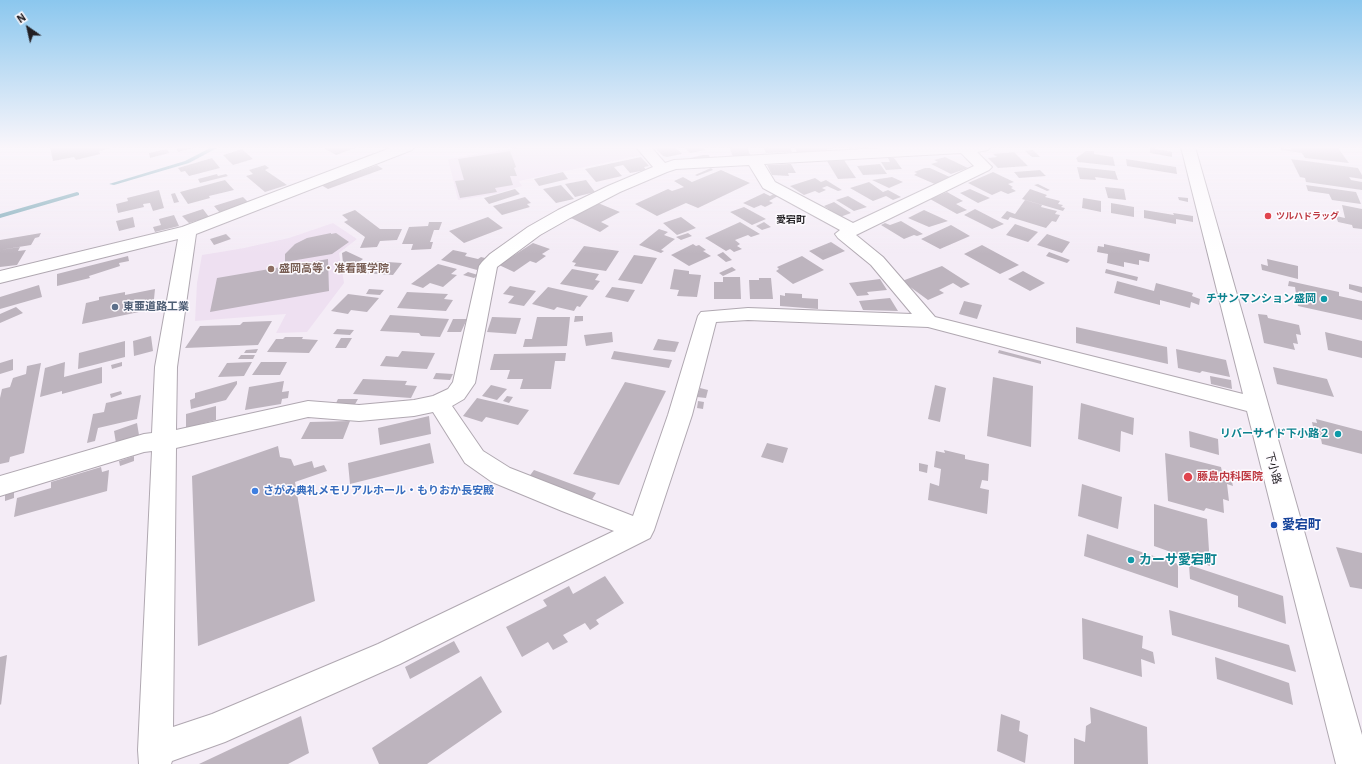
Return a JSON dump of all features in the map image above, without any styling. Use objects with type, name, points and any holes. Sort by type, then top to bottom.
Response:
[{"type":"street","points":[[0,277],[188,231],[316,183]]},
{"type":"street","points":[[0,486],[144,443],[185,438],[308,409],[359,413],[414,408],[439,403],[456,394],[464,383],[488,266],[496,258],[534,231],[564,214],[629,183]]},
{"type":"street","points":[[768,183],[769,185],[853,230]]},
{"type":"street","points":[[928,321],[877,261],[844,234],[951,183]]},
{"type":"street","name":"下小路","points":[[1197,183],[1353,764]]},
{"type":"street","points":[[188,231],[166,367],[155,757],[213,730],[389,654],[642,530],[680,415],[708,316],[748,314],[928,321],[1256,405]]},
{"type":"street","points":[[439,403],[474,457],[501,475],[571,504],[642,530]]},
{"type":"shaded area","points":[[454,183],[520,183],[522,186],[495,194],[458,200]]},
{"type":"shaded area","name":"盛岡高等・准看護学院","points":[[333,223],[357,239],[339,253],[344,283],[307,332],[276,333],[286,314],[195,321],[197,283],[202,255],[289,238]]},
{"type":"building","points":[[215,183],[227,183],[234,190],[209,196],[210,198],[188,204],[180,192]]},
{"type":"building","points":[[254,183],[284,183],[287,185],[265,192]]},
{"type":"building","points":[[328,183],[345,183],[328,189],[321,185]]},
{"type":"building","points":[[455,183],[512,183],[513,185],[495,188],[497,192],[460,198]]},
{"type":"building","points":[[537,183],[553,183],[539,186]]},
{"type":"building","points":[[588,183],[595,192],[575,197],[565,184]]},
{"type":"building","points":[[677,183],[750,183],[698,208],[686,203],[657,216],[635,204],[668,189],[672,191],[684,187]]},
{"type":"building","points":[[800,183],[830,183],[842,190],[838,191],[827,186],[822,188],[826,190],[819,193],[815,191],[804,195],[790,186]]},
{"type":"building","points":[[870,183],[883,192],[888,190],[901,197],[893,200],[886,196],[873,201],[850,188]]},
{"type":"building","points":[[878,183],[901,183],[889,188]]},
{"type":"building","points":[[932,183],[942,183],[937,185]]},
{"type":"building","points":[[968,183],[1012,183],[1008,184],[1016,191],[1008,194],[1001,191],[992,195]]},
{"type":"building","points":[[1311,183],[1362,183],[1362,190]]},
{"type":"building","points":[[1038,184],[1050,190],[1047,191],[1034,185]]},
{"type":"building","points":[[561,185],[574,199],[556,203],[543,189]]},
{"type":"building","points":[[1306,185],[1356,192],[1361,204],[1332,200],[1329,194],[1308,191]]},
{"type":"building","points":[[1105,187],[1124,189],[1126,200],[1108,198]]},
{"type":"building","points":[[515,189],[520,194],[489,204],[484,198]]},
{"type":"building","points":[[970,189],[990,198],[978,203],[960,193]]},
{"type":"building","points":[[1030,189],[1047,195],[1045,197],[1060,201],[1058,204],[1063,205],[1061,207],[1065,208],[1063,211],[1022,199]]},
{"type":"building","points":[[159,190],[164,208],[153,211],[150,203],[143,204],[144,207],[118,213],[116,204],[128,201],[127,198]]},
{"type":"building","points":[[947,192],[963,201],[956,204],[967,210],[957,214],[930,199]]},
{"type":"building","points":[[175,193],[179,202],[174,203],[171,194]]},
{"type":"building","points":[[764,193],[770,196],[774,194],[778,196],[769,201],[773,203],[765,207],[761,205],[754,208],[743,203]]},
{"type":"building","points":[[848,196],[867,207],[854,211],[836,200]]},
{"type":"building","points":[[243,197],[250,204],[220,213],[214,206]]},
{"type":"building","points":[[525,197],[531,203],[527,204],[530,207],[502,215],[493,206]]},
{"type":"building","points":[[1178,197],[1188,198],[1188,202],[1179,200]]},
{"type":"building","points":[[1083,198],[1101,201],[1101,212],[1082,208]]},
{"type":"building","points":[[1025,200],[1042,205],[1041,207],[1057,211],[1055,214],[1060,215],[1056,222],[1052,221],[1046,228],[1010,217],[1008,220],[1001,218],[1007,211],[1015,214]]},
{"type":"building","points":[[834,202],[851,213],[840,217],[824,206]]},
{"type":"building","points":[[598,203],[620,212],[601,222],[609,226],[600,232],[571,218]]},
{"type":"building","points":[[1111,203],[1134,207],[1134,217],[1111,213]]},
{"type":"building","points":[[1342,205],[1362,209],[1362,229],[1353,228],[1352,225],[1338,222],[1336,216],[1345,218]]},
{"type":"building","points":[[744,207],[766,219],[752,225],[730,212]]},
{"type":"building","points":[[203,209],[209,217],[189,223],[182,216]]},
{"type":"building","points":[[975,209],[1004,224],[992,229],[964,215]]},
{"type":"building","points":[[355,210],[380,229],[402,229],[397,240],[380,241],[377,247],[360,248],[365,237],[344,222],[348,220],[342,215]]},
{"type":"building","points":[[924,210],[948,221],[929,227],[908,218]]},
{"type":"building","points":[[1144,210],[1174,215],[1173,213],[1193,216],[1193,222],[1176,219],[1176,224],[1144,218]]},
{"type":"building","points":[[174,215],[179,226],[155,232],[153,227],[161,225],[159,219]]},
{"type":"building","points":[[133,217],[135,227],[119,231],[116,221]]},
{"type":"building","points":[[488,217],[503,228],[464,243],[449,231]]},
{"type":"building","points":[[681,217],[696,228],[677,235],[663,223]]},
{"type":"building","points":[[901,221],[923,234],[917,236],[914,235],[904,239],[881,225],[885,223],[890,225]]},
{"type":"building","points":[[429,222],[442,222],[439,230],[434,230],[430,242],[433,242],[431,249],[411,250],[413,244],[402,244],[409,227],[428,226]]},
{"type":"building","points":[[740,222],[760,234],[751,237],[748,235],[735,240],[740,244],[737,246],[742,249],[734,252],[730,249],[726,251],[705,238]]},
{"type":"building","points":[[764,222],[771,227],[762,230],[756,226]]},
{"type":"building","points":[[1015,224],[1038,232],[1028,242],[1006,235]]},
{"type":"building","points":[[951,225],[970,236],[940,249],[921,239]]},
{"type":"building","points":[[659,229],[668,232],[664,235],[675,239],[661,250],[664,251],[661,253],[639,245]]},
{"type":"building","points":[[41,233],[39,237],[35,238],[31,245],[0,250],[0,240]]},
{"type":"building","points":[[336,233],[349,242],[332,254],[285,262],[285,254],[295,244],[307,238]]},
{"type":"building","points":[[688,233],[692,236],[681,240],[676,237]]},
{"type":"building","points":[[226,234],[231,239],[214,245],[210,239]]},
{"type":"building","points":[[1047,234],[1070,242],[1062,253],[1037,245]]},
{"type":"building","points":[[831,242],[845,251],[823,260],[809,251]]},
{"type":"building","points":[[533,243],[550,249],[542,254],[546,256],[536,263],[530,261],[514,272],[499,265]]},
{"type":"building","points":[[693,244],[696,246],[699,245],[706,250],[703,251],[711,256],[689,266],[671,255]]},
{"type":"building","points":[[1104,244],[1150,254],[1149,262],[1139,260],[1139,265],[1124,262],[1124,267],[1107,263],[1108,254],[1097,252],[1098,246],[1104,247]]},
{"type":"building","points":[[982,245],[1019,265],[1000,274],[964,254]]},
{"type":"building","points":[[584,246],[619,251],[606,271],[574,266],[576,263],[572,262]]},
{"type":"building","points":[[20,247],[18,251],[26,250],[17,265],[0,267],[0,250]]},
{"type":"building","points":[[453,250],[467,253],[465,256],[478,259],[481,257],[489,259],[477,270],[441,260]]},
{"type":"building","points":[[346,251],[363,259],[354,266],[343,263],[342,253]]},
{"type":"building","points":[[723,252],[732,260],[726,262],[717,255]]},
{"type":"building","points":[[1049,252],[1070,260],[1067,263],[1046,256]]},
{"type":"building","points":[[634,255],[657,258],[642,284],[618,280]]},
{"type":"building","points":[[128,256],[129,261],[119,263],[120,266],[89,276],[90,278],[57,286],[57,274]]},
{"type":"building","points":[[802,256],[824,270],[793,284],[776,271],[779,269],[777,267]]},
{"type":"building","points":[[328,259],[329,291],[210,312],[217,278]]},
{"type":"building","points":[[1267,259],[1298,266],[1298,279],[1262,270],[1261,264],[1268,266]]},
{"type":"building","points":[[373,261],[402,263],[393,275],[364,273]]},
{"type":"building","points":[[438,264],[457,269],[451,274],[457,275],[443,287],[430,283],[423,288],[411,284]]},
{"type":"building","points":[[942,266],[970,284],[961,288],[953,283],[939,290],[944,293],[928,300],[902,281]]},
{"type":"building","points":[[732,267],[736,270],[723,276],[719,273]]},
{"type":"building","points":[[572,269],[599,274],[595,280],[600,281],[593,290],[560,284]]},
{"type":"building","points":[[674,269],[689,271],[689,274],[701,275],[697,297],[677,296],[679,290],[670,289]]},
{"type":"building","points":[[1106,269],[1138,277],[1137,281],[1105,273]]},
{"type":"building","points":[[1023,271],[1045,283],[1030,291],[1008,279]]},
{"type":"building","points":[[468,272],[478,275],[474,278],[463,275]]},
{"type":"building","points":[[723,277],[740,277],[741,299],[714,299],[714,282],[723,282]]},
{"type":"building","points":[[759,278],[771,278],[773,299],[750,299],[749,280],[759,280]]},
{"type":"building","points":[[880,279],[887,290],[867,292],[869,295],[857,296],[849,283]]},
{"type":"building","points":[[1117,281],[1154,291],[1156,283],[1193,293],[1192,296],[1200,299],[1199,305],[1191,302],[1190,308],[1160,300],[1160,305],[1114,293]]},
{"type":"building","name":"チサンマンション盛岡","points":[[1289,281],[1339,292],[1339,296],[1362,301],[1362,320],[1298,306],[1295,287],[1288,286]]},
{"type":"building","points":[[1349,284],[1362,287],[1362,293],[1349,289]]},
{"type":"building","points":[[39,285],[42,297],[0,309],[0,297]]},
{"type":"building","points":[[510,286],[536,291],[524,306],[508,303],[514,296],[503,294]]},
{"type":"building","points":[[548,287],[588,296],[580,307],[577,306],[574,311],[557,307],[554,310],[532,304]]},
{"type":"building","points":[[612,287],[635,290],[628,302],[605,297]]},
{"type":"building","points":[[155,289],[153,309],[82,324],[86,303],[99,300],[99,297],[125,292],[125,295]]},
{"type":"building","points":[[369,289],[384,290],[380,295],[366,294]]},
{"type":"building","points":[[407,292],[448,294],[444,299],[453,300],[446,311],[397,308]]},
{"type":"building","points":[[785,293],[802,294],[802,298],[818,299],[818,309],[780,306],[780,295],[785,296]]},
{"type":"building","points":[[348,294],[379,298],[367,312],[351,310],[348,314],[331,311]]},
{"type":"building","points":[[890,298],[898,311],[863,310],[859,301]]},
{"type":"building","points":[[964,301],[982,305],[977,319],[959,314]]},
{"type":"building","points":[[16,307],[23,313],[0,323],[0,314]]},
{"type":"building","points":[[1258,314],[1267,315],[1268,318],[1299,325],[1301,335],[1296,334],[1298,344],[1293,343],[1295,350],[1264,343]]},
{"type":"building","points":[[390,315],[449,319],[440,337],[421,336],[419,333],[380,331]]},
{"type":"building","points":[[575,316],[583,316],[583,321],[574,322]]},
{"type":"building","points":[[492,317],[521,318],[516,334],[487,332]]},
{"type":"building","points":[[537,317],[570,317],[567,346],[523,347],[525,339],[532,339]]},
{"type":"building","points":[[453,319],[467,319],[461,332],[447,332]]},
{"type":"building","points":[[272,321],[258,345],[185,348],[200,326],[240,325],[243,322]]},
{"type":"building","points":[[1076,327],[1167,347],[1168,364],[1076,343]]},
{"type":"building","points":[[337,329],[354,330],[350,335],[333,334]]},
{"type":"building","points":[[612,332],[613,342],[586,346],[584,335]]},
{"type":"building","points":[[1325,332],[1362,341],[1362,358],[1328,350]]},
{"type":"building","points":[[151,336],[153,351],[134,356],[133,341]]},
{"type":"building","points":[[285,337],[303,337],[302,339],[318,340],[309,353],[267,352],[276,339],[283,339]]},
{"type":"building","points":[[341,338],[352,338],[346,348],[335,348]]},
{"type":"building","points":[[658,339],[679,342],[675,352],[653,350]]},
{"type":"building","points":[[125,341],[125,357],[78,369],[79,353]]},
{"type":"building","points":[[258,349],[256,353],[244,353],[246,350]]},
{"type":"building","points":[[1176,349],[1226,360],[1230,377],[1178,368]]},
{"type":"building","points":[[999,350],[1041,361],[1041,364],[998,353]]},
{"type":"building","points":[[402,351],[435,353],[427,369],[380,366],[386,356],[398,357]]},
{"type":"building","points":[[614,351],[672,360],[669,368],[611,359]]},
{"type":"building","points":[[566,353],[565,361],[555,361],[551,389],[520,389],[523,379],[507,379],[510,370],[490,370],[494,354]]},
{"type":"building","points":[[241,355],[255,355],[253,359],[238,359]]},
{"type":"building","points":[[13,359],[13,370],[0,374],[0,363]]},
{"type":"building","points":[[65,362],[64,377],[102,367],[102,383],[62,394],[62,391],[40,397],[45,368]]},
{"type":"building","points":[[122,362],[122,366],[112,369],[111,365]]},
{"type":"building","points":[[252,362],[244,376],[218,377],[227,363]]},
{"type":"building","points":[[261,362],[287,362],[280,375],[252,375]]},
{"type":"building","points":[[41,363],[24,453],[10,457],[9,462],[0,464],[0,398],[2,389],[10,387],[13,378],[26,374],[27,366]]},
{"type":"building","points":[[1273,367],[1327,379],[1334,397],[1277,384]]},
{"type":"building","points":[[436,373],[453,374],[450,380],[433,379]]},
{"type":"building","points":[[1210,376],[1231,380],[1232,389],[1211,384]]},
{"type":"building","points":[[993,377],[1033,386],[1031,447],[987,436]]},
{"type":"building","points":[[363,379],[407,381],[405,385],[417,386],[411,398],[353,394]]},
{"type":"building","points":[[237,381],[237,384],[226,400],[191,409],[190,400],[195,398],[195,393]]},
{"type":"building","points":[[284,381],[282,392],[289,391],[288,398],[282,399],[281,404],[245,410],[249,387]]},
{"type":"building","points":[[625,382],[666,391],[619,485],[573,474]]},
{"type":"building","points":[[491,385],[507,389],[497,400],[482,396]]},
{"type":"building","points":[[935,385],[946,388],[940,422],[928,419]]},
{"type":"building","points":[[700,388],[708,390],[706,398],[697,397]]},
{"type":"building","points":[[121,391],[122,394],[111,398],[110,394]]},
{"type":"building","points":[[141,395],[137,419],[98,428],[95,441],[87,443],[93,414],[104,412],[106,403]]},
{"type":"building","points":[[507,396],[513,397],[509,403],[503,401]]},
{"type":"building","points":[[477,398],[529,410],[518,425],[486,417],[482,422],[463,416]]},
{"type":"building","points":[[338,399],[358,399],[354,406],[335,405]]},
{"type":"building","points":[[698,401],[704,402],[703,409],[697,408]]},
{"type":"building","points":[[1081,403],[1134,418],[1133,435],[1121,431],[1120,452],[1078,439]]},
{"type":"building","points":[[216,406],[216,420],[197,425],[197,428],[186,431],[186,414]]},
{"type":"building","points":[[429,416],[431,434],[380,445],[378,428]]},
{"type":"building","name":"リバーサイド下小路２","points":[[1316,419],[1362,431],[1362,454],[1322,444],[1321,439],[1315,437],[1312,422],[1317,423]]},
{"type":"building","points":[[350,421],[343,439],[301,439],[310,422]]},
{"type":"building","points":[[137,423],[139,435],[116,443],[114,431]]},
{"type":"building","points":[[1189,431],[1218,439],[1219,455],[1190,447]]},
{"type":"building","points":[[430,443],[434,463],[350,484],[348,463]]},
{"type":"building","points":[[767,443],[788,448],[783,463],[761,457]]},
{"type":"building","points":[[278,446],[280,457],[291,459],[294,466],[312,461],[314,468],[324,465],[327,471],[295,482],[315,601],[198,646],[192,476]]},
{"type":"building","points":[[944,450],[965,455],[965,459],[989,464],[988,481],[982,480],[980,488],[989,490],[987,514],[928,500],[930,483],[939,486],[941,469],[934,467],[936,451],[945,453]]},
{"type":"building","points":[[1165,453],[1221,467],[1222,472],[1230,474],[1233,486],[1227,484],[1229,501],[1223,499],[1224,513],[1206,508],[1204,511],[1168,501]]},
{"type":"building","points":[[134,456],[134,461],[120,466],[119,461]]},
{"type":"building","points":[[919,463],[928,465],[927,473],[919,471]]},
{"type":"building","points":[[101,467],[102,472],[109,470],[107,491],[14,517],[17,498],[51,488],[51,482]]},
{"type":"building","points":[[534,470],[596,493],[591,501],[528,478]]},
{"type":"building","points":[[1082,484],[1122,497],[1118,529],[1078,516]]},
{"type":"building","points":[[14,492],[14,498],[5,501],[5,495]]},
{"type":"building","points":[[1154,504],[1207,519],[1210,566],[1154,546]]},
{"type":"building","name":"カーサ愛宕町","points":[[1087,534],[1178,564],[1178,588],[1084,556]]},
{"type":"building","points":[[1336,547],[1362,553],[1362,589],[1350,587]]},
{"type":"building","points":[[1189,565],[1283,596],[1286,624],[1238,607],[1238,596],[1190,579]]},
{"type":"building","points":[[605,576],[624,603],[596,620],[599,624],[590,630],[585,623],[563,635],[568,642],[553,650],[548,642],[522,657],[506,627],[547,606],[543,600],[569,586],[573,594]]},
{"type":"building","points":[[1169,610],[1289,645],[1296,672],[1172,635]]},
{"type":"building","points":[[1082,618],[1143,636],[1142,648],[1153,652],[1155,664],[1141,659],[1142,677],[1083,659]]},
{"type":"building","points":[[454,641],[460,652],[410,679],[405,667]]},
{"type":"building","points":[[7,655],[1,705],[0,657]]},
{"type":"building","points":[[1215,657],[1289,683],[1293,705],[1217,679]]},
{"type":"building","points":[[481,676],[502,712],[427,764],[379,764],[372,748]]},
{"type":"building","points":[[1090,707],[1147,727],[1148,764],[1074,764],[1074,738],[1085,742],[1086,726],[1091,723]]},
{"type":"building","points":[[1001,714],[1020,721],[1019,731],[1028,735],[1025,763],[997,751]]},
{"type":"building","points":[[301,716],[309,753],[288,764],[199,764]]},
{"type":"waterway","points":[[112,184],[117,183]]},
{"type":"waterway","points":[[0,216],[77,194]]},
{"type":"place","name":"ツルハドラッグ","points":[[1268,216]]},
{"type":"place","name":"盛岡高等・准看護学院","points":[[271,269]]},
{"type":"place","name":"チサンマンション盛岡","points":[[1324,299]]},
{"type":"place","name":"東亜道路工業","points":[[115,307]]},
{"type":"place","name":"リバーサイド下小路２","points":[[1338,434]]},
{"type":"place","name":"藤島内科医院","points":[[1188,477]]},
{"type":"place","name":"さがみ典礼メモリアルホール・もりおか長安殿","points":[[255,491]]},
{"type":"place","name":"愛宕町","points":[[1274,525]]},
{"type":"place","name":"カーサ愛宕町","points":[[1131,560]]},
{"type":"district","name":"愛宕町","points":[[791,220]]}]
